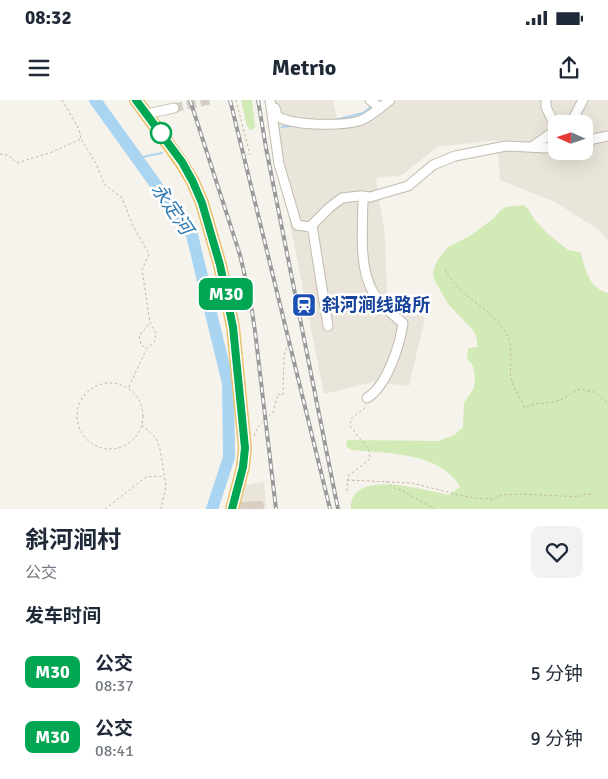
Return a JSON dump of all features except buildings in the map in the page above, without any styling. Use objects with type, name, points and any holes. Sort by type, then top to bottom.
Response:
[{"type":"main road","points":[[136,100],[182,162],[193,182],[202,203],[220,265],[233,327],[245,448],[241,476],[232,509]]},
{"type":"street","points":[[271,100],[277,116],[282,120],[302,123],[361,121],[375,104],[390,100]]},
{"type":"street","points":[[271,100],[280,164],[297,225],[310,228],[330,207],[342,198],[370,197],[408,186],[432,165],[455,156],[506,146],[548,148]]},
{"type":"street","points":[[546,100],[546,107],[550,115]]},
{"type":"street","points":[[575,115],[583,100]]},
{"type":"street","points":[[147,114],[174,108]]},
{"type":"street","points":[[532,147],[548,135]]},
{"type":"street","points":[[593,139],[608,136]]},
{"type":"street","points":[[363,196],[365,276],[373,293],[383,306],[403,323],[401,339],[384,378],[371,395]]},
{"type":"street","points":[[312,225],[328,326]]},
{"type":"path","points":[[62,100],[96,162],[104,184],[122,198],[133,226],[149,254],[142,270],[150,323],[156,333],[155,341],[146,349],[129,388]]},
{"type":"path","points":[[236,100],[250,155]]},
{"type":"path","points":[[0,154],[8,154],[17,163],[52,152],[82,139]]},
{"type":"path","points":[[445,269],[450,279],[496,319],[508,335],[512,354],[510,374],[513,385],[525,408],[533,403],[553,402],[564,399],[578,389],[594,392],[608,403]]},
{"type":"path","points":[[146,349],[141,344],[139,336],[150,323]]},
{"type":"path","points":[[253,440],[258,427],[273,412],[278,394],[282,395],[284,355],[289,342]]},
{"type":"path","points":[[108,383],[119,384],[129,388],[137,396],[142,406],[144,418],[142,424],[135,439],[126,446],[115,449],[103,449],[93,445],[79,430],[78,408],[82,398],[89,390],[98,385],[108,383]]},
{"type":"path","points":[[347,491],[348,476],[370,460],[369,450],[350,426],[351,419],[373,401],[371,395]]},
{"type":"path","points":[[142,424],[156,438],[160,449],[166,486],[162,509]]},
{"type":"path","points":[[105,509],[146,477],[158,476],[164,478]]},
{"type":"path","points":[[347,480],[412,483],[459,496],[492,499],[503,495],[525,494],[555,497],[595,494]]},
{"type":"path","points":[[386,481],[396,489],[402,490],[435,509]]},
{"type":"shaded area","points":[[268,100],[333,100],[337,118],[370,119],[399,100],[608,100],[608,241],[599,230],[555,202],[500,180],[497,140],[437,147],[402,175],[376,178],[385,236],[387,295],[425,318],[409,386],[373,382],[324,394],[273,139]]},
{"type":"shaded area","points":[[264,482],[266,509],[236,509],[243,486]]},
{"type":"green space","points":[[241,100],[252,100],[255,128],[250,130],[247,126]]},
{"type":"green space","points":[[524,205],[548,234],[568,250],[580,252],[592,282],[596,287],[608,293],[608,509],[351,509],[354,496],[362,489],[375,485],[408,487],[449,495],[460,487],[451,475],[440,467],[426,461],[411,456],[351,450],[346,446],[347,440],[438,441],[454,435],[463,427],[464,403],[474,388],[475,377],[473,366],[467,358],[468,348],[477,347],[477,339],[473,330],[448,304],[434,279],[433,272],[437,261],[448,247],[470,236],[506,207]]},
{"type":"waterway","name":"永定河","points":[[95,100],[192,235],[228,383],[229,457],[212,509]]},
{"type":"waterway","points":[[335,120],[363,113],[372,106]]},
{"type":"waterway","points":[[282,127],[293,126]]},
{"type":"waterway","points":[[137,158],[162,153]]},
{"type":"tunnel","points":[[174,108],[210,100]]},
{"type":"railway","points":[[190,100],[240,255],[250,298],[276,509]]},
{"type":"railway","points":[[230,100],[330,509]]},
{"type":"railway","points":[[258,100],[338,509]]},
{"type":"bus line","name":"M30","points":[[136,100],[182,162],[193,182],[202,203],[220,265],[233,327],[245,448],[243,467],[232,509]]},
{"type":"place","name":"斜河涧线路所","points":[[304,305]]}]
